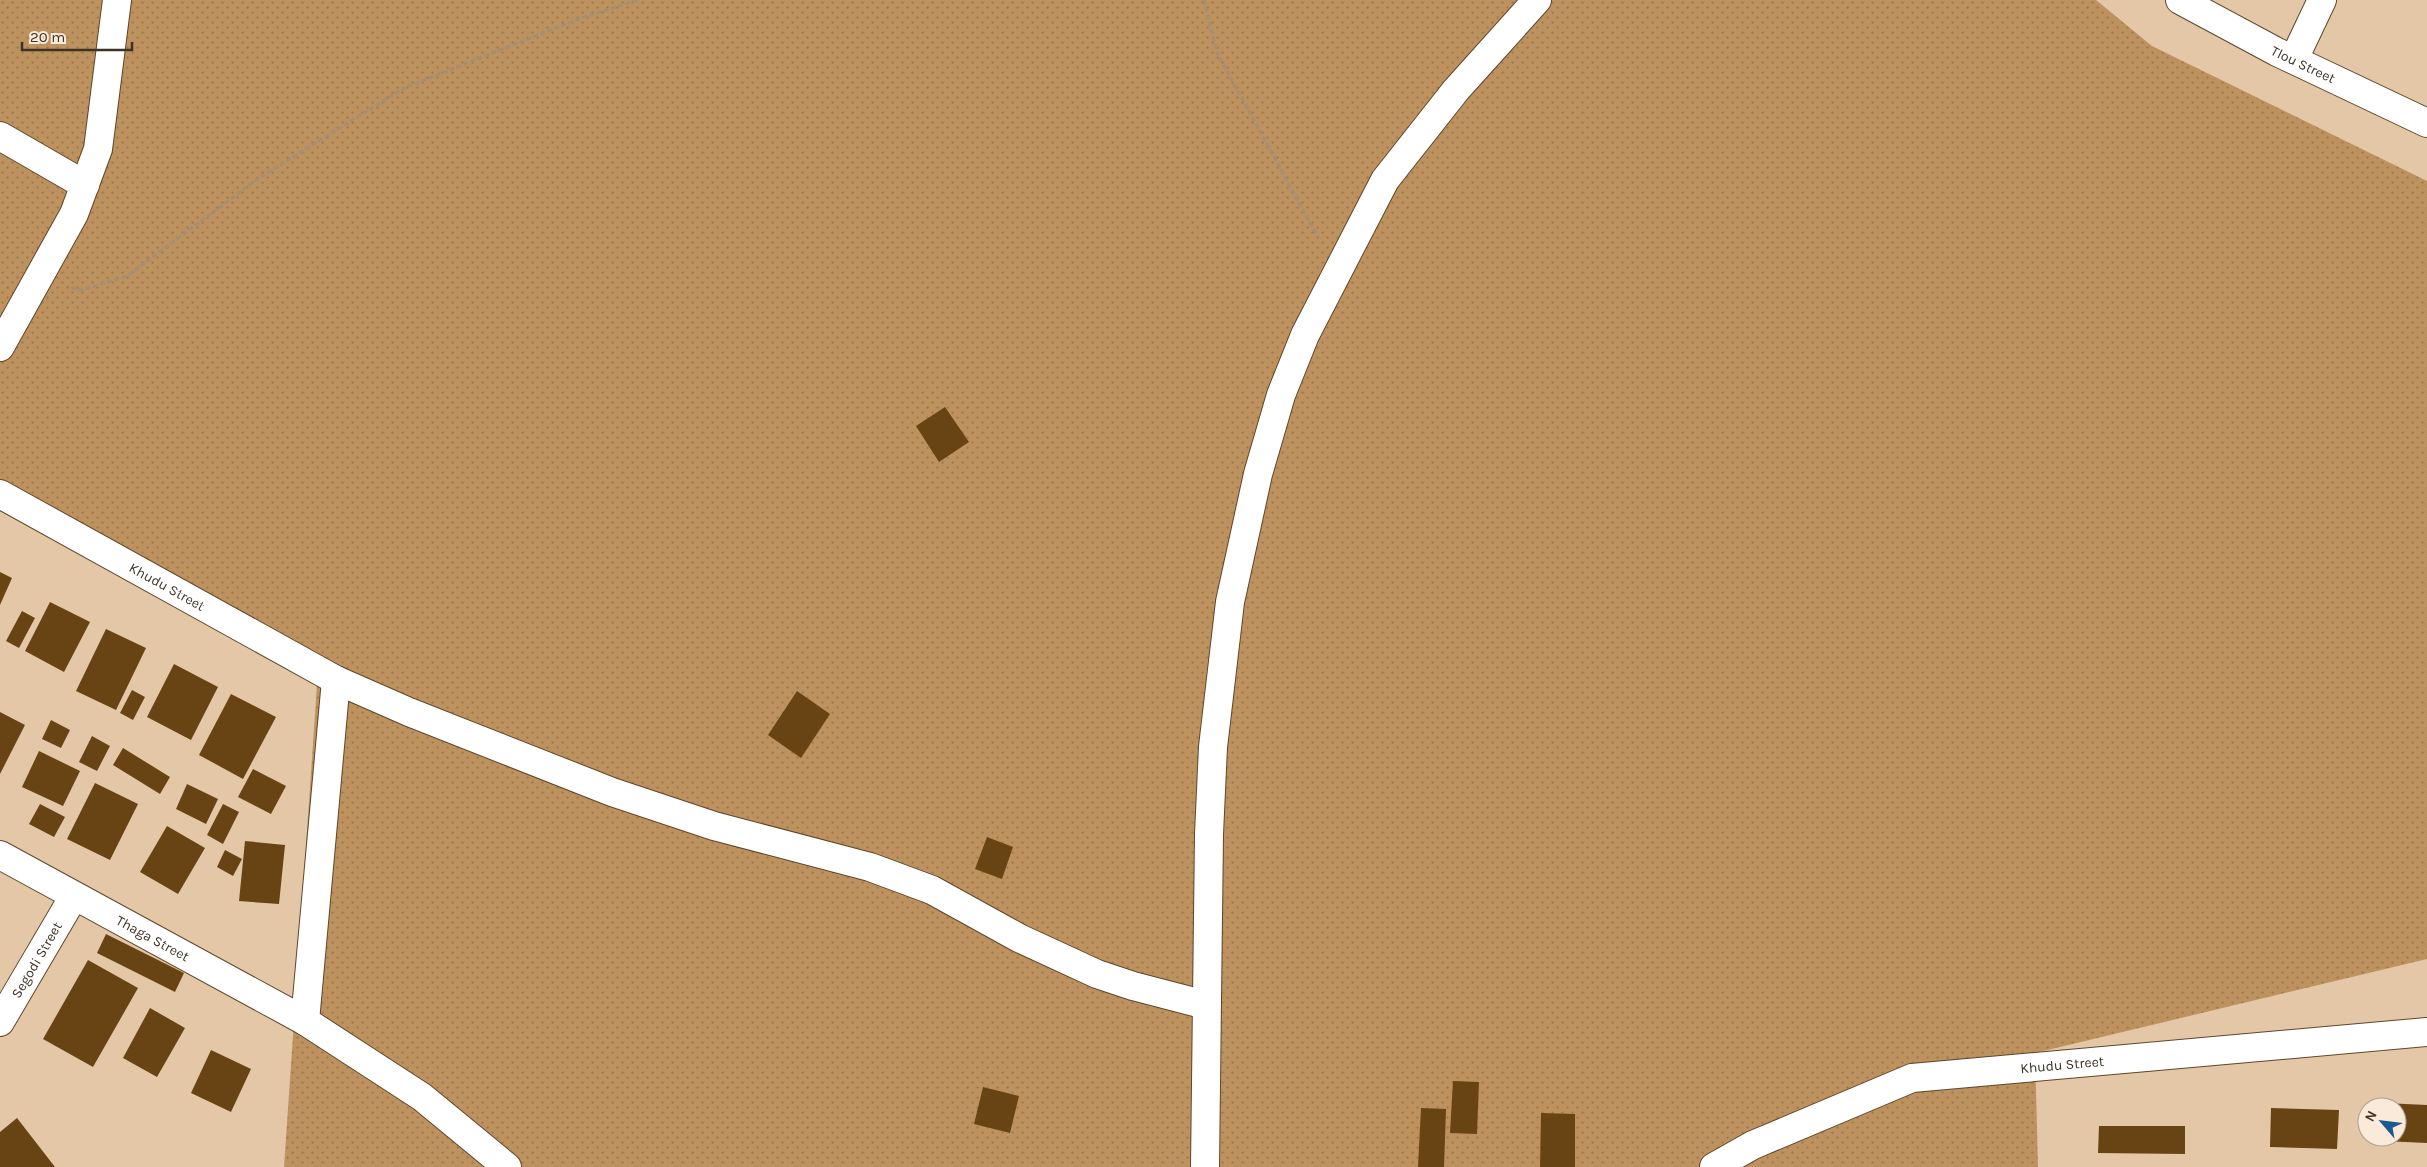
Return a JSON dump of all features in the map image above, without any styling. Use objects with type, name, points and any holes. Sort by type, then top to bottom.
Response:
[{"type":"street","points":[[0,347],[74,214],[98,149],[117,0]]},
{"type":"street","points":[[1205,1167],[1206,1005],[1213,747],[1230,602],[1258,474],[1281,396],[1305,334],[1386,180],[1456,90],[1537,0]]},
{"type":"street","name":"Tlou Street","points":[[2180,0],[2294,60],[2427,123]]},
{"type":"street","points":[[2294,60],[2322,0]]},
{"type":"street","points":[[0,136],[85,186]]},
{"type":"street","name":"Khudu Street","points":[[0,494],[336,680],[514,755],[612,792],[714,826],[870,867],[932,890],[1019,938],[1097,974],[1133,986],[1206,1005]]},
{"type":"street","points":[[305,1021],[336,680]]},
{"type":"street","name":"Thaga Street","points":[[0,854],[305,1021],[422,1097],[508,1167]]},
{"type":"street","name":"Segodi Street","points":[[0,1022],[74,896]]},
{"type":"street","name":"Khudu Street","points":[[1714,1167],[1753,1145],[1912,1078],[2427,1032]]},
{"type":"path","points":[[36,283],[82,290],[127,276],[259,178],[404,88],[581,18],[638,0]]},
{"type":"path","points":[[1204,0],[1217,53],[1337,272]]},
{"type":"shaded area","points":[[0,0],[2096,0],[2152,46],[2427,181],[2427,959],[2035,1053],[2038,1167],[284,1167],[319,656],[0,482]]},
{"type":"building","points":[[945,407],[969,442],[939,462],[916,426]]},
{"type":"building","points":[[0,572],[12,578],[0,605]]},
{"type":"building","points":[[50,602],[90,622],[64,672],[25,651]]},
{"type":"building","points":[[22,611],[35,618],[19,648],[6,641]]},
{"type":"building","points":[[106,629],[146,648],[116,710],[76,691]]},
{"type":"building","points":[[174,664],[218,687],[191,740],[147,717]]},
{"type":"building","points":[[132,690],[145,697],[133,720],[120,713]]},
{"type":"building","points":[[797,691],[830,714],[801,758],[768,735]]},
{"type":"building","points":[[231,694],[276,717],[243,779],[199,755]]},
{"type":"building","points":[[0,712],[25,725],[0,774]]},
{"type":"building","points":[[51,720],[70,730],[61,748],[42,739]]},
{"type":"building","points":[[92,736],[110,746],[97,771],[79,762]]},
{"type":"building","points":[[123,748],[170,777],[160,794],[113,765]]},
{"type":"building","points":[[39,751],[80,771],[63,806],[22,787]]},
{"type":"building","points":[[253,769],[286,786],[271,814],[238,797]]},
{"type":"building","points":[[95,783],[138,804],[110,860],[67,839]]},
{"type":"building","points":[[187,784],[218,799],[206,824],[176,809]]},
{"type":"building","points":[[40,804],[65,817],[54,837],[29,824]]},
{"type":"building","points":[[223,804],[239,812],[223,844],[207,835]]},
{"type":"building","points":[[167,826],[205,848],[178,894],[140,872]]},
{"type":"building","points":[[987,837],[1013,847],[1002,879],[975,869]]},
{"type":"building","points":[[245,841],[285,845],[279,904],[239,901]]},
{"type":"building","points":[[225,850],[242,859],[233,876],[217,867]]},
{"type":"building","points":[[106,934],[184,973],[175,992],[97,953]]},
{"type":"building","points":[[88,960],[138,988],[93,1067],[43,1039]]},
{"type":"building","points":[[150,1008],[185,1028],[157,1077],[123,1058]]},
{"type":"building","points":[[211,1050],[251,1069],[231,1112],[191,1093]]},
{"type":"building","points":[[1453,1081],[1479,1082],[1477,1134],[1450,1133]]},
{"type":"building","points":[[983,1087],[1019,1096],[1010,1133],[974,1124]]},
{"type":"building","points":[[2407,1104],[2427,1105],[2427,1143],[2407,1142]]},
{"type":"building","points":[[1421,1108],[1446,1109],[1444,1167],[1418,1167]]},
{"type":"building","points":[[2271,1108],[2339,1110],[2337,1149],[2270,1147]]},
{"type":"building","points":[[1541,1113],[1575,1114],[1575,1167],[1540,1167]]},
{"type":"building","points":[[17,1118],[55,1167],[0,1167],[0,1132]]},
{"type":"building","points":[[2099,1126],[2185,1126],[2185,1154],[2098,1153]]}]
